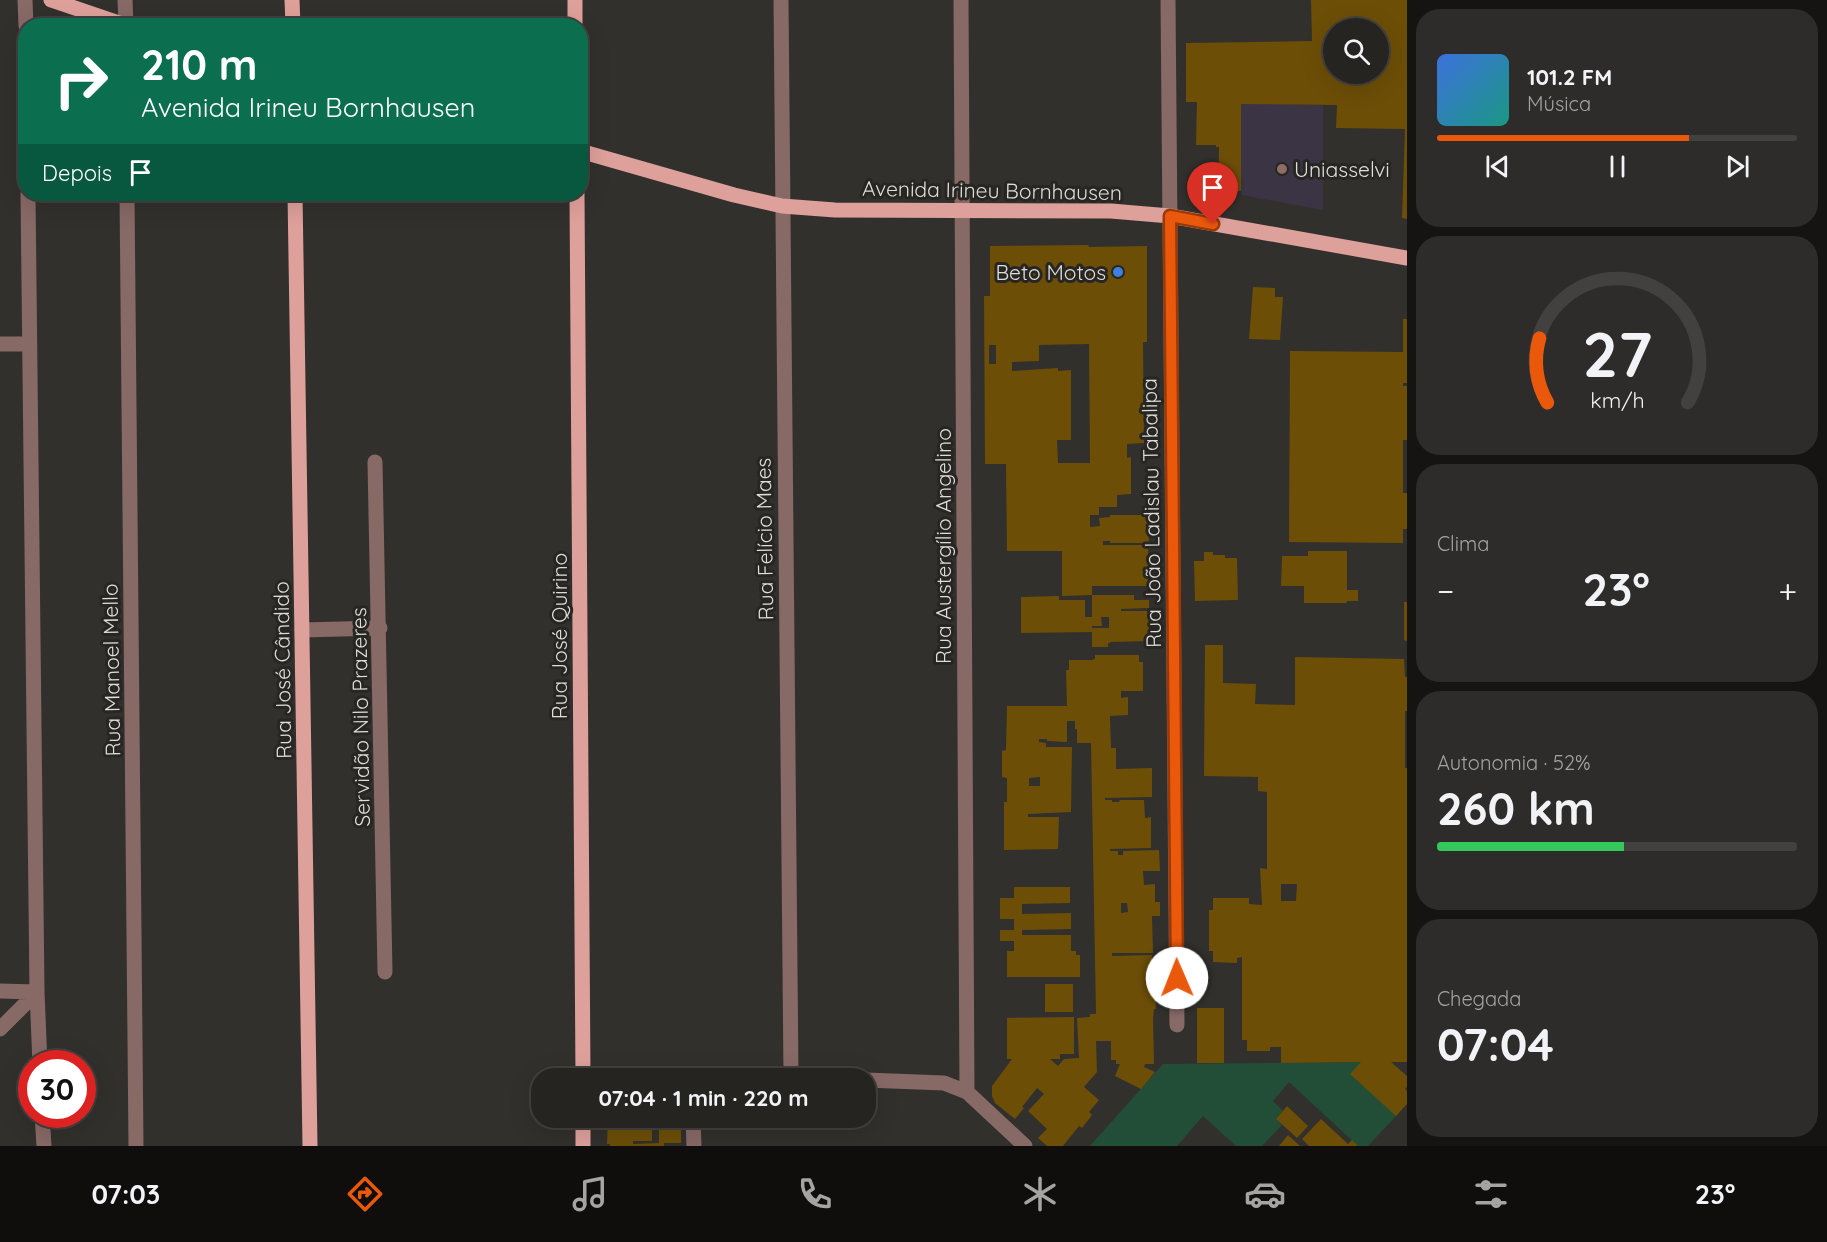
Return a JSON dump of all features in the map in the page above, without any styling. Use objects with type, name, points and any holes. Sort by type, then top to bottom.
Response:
[{"type":"main road","points":[[51,0],[106,18]]},
{"type":"main road","points":[[292,0],[293,18]]},
{"type":"main road","points":[[575,0],[575,18]]},
{"type":"main road","name":"Avenida Irineu Bornhausen","points":[[588,153],[734,195],[782,206],[835,210],[1111,211],[1170,216],[1407,258]]},
{"type":"main road","name":"Rua José Cândido","points":[[295,201],[310,1146]]},
{"type":"main road","name":"Rua José Quirino","points":[[577,201],[583,1068]]},
{"type":"main road","points":[[583,1128],[583,1146]]},
{"type":"street","points":[[25,0],[26,18]]},
{"type":"street","points":[[125,0],[126,18]]},
{"type":"street","name":"Rua Felício Maes","points":[[781,0],[790,1068]]},
{"type":"street","name":"Rua Austergílio Angelino","points":[[961,0],[967,1092]]},
{"type":"street","name":"Rua João Ladislau Tabalipa","points":[[1168,0],[1177,1025]]},
{"type":"street","points":[[27,201],[39,1050]]},
{"type":"street","name":"Rua Manoel Mello","points":[[127,201],[136,1146]]},
{"type":"street","points":[[0,344],[29,344]]},
{"type":"street","name":"Servidão Nilo Prazeres","points":[[375,462],[385,972]]},
{"type":"street","points":[[302,630],[380,628]]},
{"type":"street","points":[[0,991],[37,992]]},
{"type":"street","points":[[0,1029],[37,992]]},
{"type":"street","points":[[876,1080],[944,1083],[967,1092],[1025,1146]]},
{"type":"street","points":[[43,1128],[44,1146]]},
{"type":"street","points":[[693,1128],[694,1146]]},
{"type":"shaded area","name":"Uniasselvi","points":[[1290,103],[1290,105],[1323,105],[1323,210],[1241,195],[1241,104]]},
{"type":"green space","points":[[1361,1062],[1396,1116],[1368,1146],[1358,1146],[1289,1082],[1273,1101],[1283,1111],[1276,1119],[1282,1125],[1262,1146],[1236,1146],[1203,1116],[1177,1146],[1090,1146],[1163,1064]]},
{"type":"building","points":[[1311,0],[1407,0],[1407,219],[1402,218],[1405,129],[1336,128],[1337,105],[1241,104],[1241,191],[1218,191],[1219,147],[1196,145],[1197,102],[1186,102],[1186,43],[1312,41]]},
{"type":"building","points":[[990,246],[1147,246],[1147,342],[1143,342],[1144,443],[1127,444],[1127,458],[1131,457],[1131,494],[1117,495],[1117,507],[1099,507],[1099,515],[1090,515],[1090,527],[1100,526],[1099,518],[1110,517],[1110,515],[1148,515],[1149,543],[1103,541],[1103,545],[1148,545],[1148,586],[1092,586],[1092,595],[1062,596],[1062,551],[1007,551],[1006,464],[985,464],[984,296],[990,296]],"holes":[[[1089,344],[1090,463],[1058,463],[1057,440],[1071,440],[1071,370],[1058,371],[1058,368],[1012,371],[1012,362],[1039,361],[1039,345]],[[989,345],[996,345],[996,364],[989,364]]]},
{"type":"building","points":[[1253,287],[1275,288],[1275,297],[1283,297],[1280,340],[1249,339]]},
{"type":"building","points":[[1403,319],[1407,319],[1407,383],[1403,383],[1403,386],[1407,386],[1407,440],[1403,440],[1403,493],[1407,493],[1407,529],[1403,529],[1403,543],[1289,542],[1290,351],[1403,352]]},
{"type":"building","points":[[1308,551],[1347,551],[1347,590],[1358,590],[1358,601],[1304,603],[1304,586],[1281,586],[1282,556],[1308,556]]},
{"type":"building","points":[[1204,552],[1225,555],[1225,558],[1237,558],[1238,600],[1195,601],[1194,561],[1204,561]]},
{"type":"building","points":[[1092,595],[1134,595],[1134,600],[1149,600],[1149,608],[1121,609],[1121,611],[1148,611],[1149,641],[1110,642],[1108,647],[1092,647],[1092,632],[1021,633],[1021,597],[1059,596],[1059,600],[1085,600],[1085,617],[1092,617]],"holes":[[[1101,617],[1109,617],[1109,628],[1092,628],[1092,626],[1102,626]]]},
{"type":"building","points":[[1404,602],[1407,602],[1407,641],[1404,640]]},
{"type":"building","points":[[1205,645],[1223,645],[1223,683],[1256,684],[1255,704],[1295,705],[1295,657],[1404,659],[1405,677],[1407,677],[1405,768],[1407,768],[1407,1062],[1391,1062],[1407,1076],[1405,1089],[1407,1104],[1396,1116],[1350,1074],[1361,1062],[1281,1063],[1281,1047],[1270,1047],[1270,1051],[1247,1051],[1247,1040],[1242,1040],[1242,957],[1237,958],[1237,963],[1213,962],[1213,951],[1209,951],[1209,910],[1213,910],[1213,898],[1249,898],[1249,904],[1262,905],[1260,868],[1267,869],[1267,792],[1258,791],[1258,777],[1204,776]],"holes":[[[1281,884],[1297,884],[1296,901],[1281,901]]]},
{"type":"building","points":[[1095,655],[1139,655],[1139,662],[1143,662],[1143,691],[1121,691],[1121,698],[1128,697],[1128,715],[1110,716],[1111,748],[1116,748],[1116,769],[1152,768],[1152,797],[1105,798],[1105,800],[1119,802],[1120,800],[1144,800],[1145,818],[1151,817],[1151,848],[1110,849],[1110,851],[1118,851],[1118,855],[1123,855],[1123,851],[1159,850],[1160,871],[1143,871],[1144,885],[1155,884],[1155,902],[1160,902],[1160,916],[1152,916],[1153,953],[1112,953],[1112,956],[1152,955],[1156,1009],[1154,1009],[1153,1018],[1154,1064],[1145,1064],[1144,1067],[1155,1072],[1141,1089],[1115,1076],[1120,1064],[1116,1064],[1116,1060],[1111,1060],[1111,1041],[1096,1041],[1097,1072],[1084,1087],[1099,1100],[1089,1112],[1092,1115],[1082,1128],[1079,1126],[1063,1146],[1047,1146],[1038,1138],[1047,1129],[1028,1111],[1044,1094],[1037,1088],[1015,1119],[995,1103],[992,1086],[1012,1059],[1007,1059],[1007,1018],[1074,1017],[1074,1054],[1060,1054],[1060,1059],[1050,1059],[1058,1066],[1064,1059],[1079,1058],[1077,1018],[1096,1014],[1091,743],[1077,743],[1075,721],[1067,721],[1067,742],[1039,739],[1039,742],[1046,743],[1046,747],[1072,747],[1071,812],[1028,814],[1028,817],[1059,817],[1058,849],[1004,850],[1004,802],[1007,802],[1007,778],[1002,777],[1002,751],[1006,750],[1007,706],[1067,706],[1066,670],[1069,670],[1069,660],[1095,659]],"holes":[[[1040,777],[1040,786],[1029,786],[1029,778]],[[1121,903],[1127,903],[1128,912],[1121,913]]]},
{"type":"building","points":[[1014,887],[1070,887],[1070,903],[1022,904],[1022,914],[1071,913],[1071,929],[1022,930],[1022,935],[1071,935],[1071,951],[1076,951],[1076,955],[1080,955],[1080,977],[1007,977],[1007,951],[1014,951],[1014,941],[1000,941],[1000,930],[1014,930],[1014,919],[1000,919],[1000,898],[1014,898]]},
{"type":"building","points":[[1045,984],[1073,984],[1073,1012],[1045,1012]]},
{"type":"building","points":[[1197,1008],[1224,1008],[1224,1063],[1197,1063]]},
{"type":"building","points":[[1287,1106],[1308,1126],[1297,1138],[1276,1119]]},
{"type":"building","points":[[1321,1119],[1348,1144],[1352,1140],[1358,1146],[1309,1146],[1302,1139]]},
{"type":"building","points":[[608,1128],[652,1128],[652,1141],[633,1141],[633,1144],[659,1143],[659,1128],[681,1128],[681,1143],[664,1143],[664,1146],[610,1146],[607,1144]]},
{"type":"building","points":[[1288,1135],[1300,1146],[1279,1146]]},
{"type":"place","name":"Uniasselvi","points":[[1282,169]]},
{"type":"place","name":"Beto Motos","points":[[1118,272]]},
{"type":"route","points":[[1177,978],[1170,216],[1213,224]]}]
